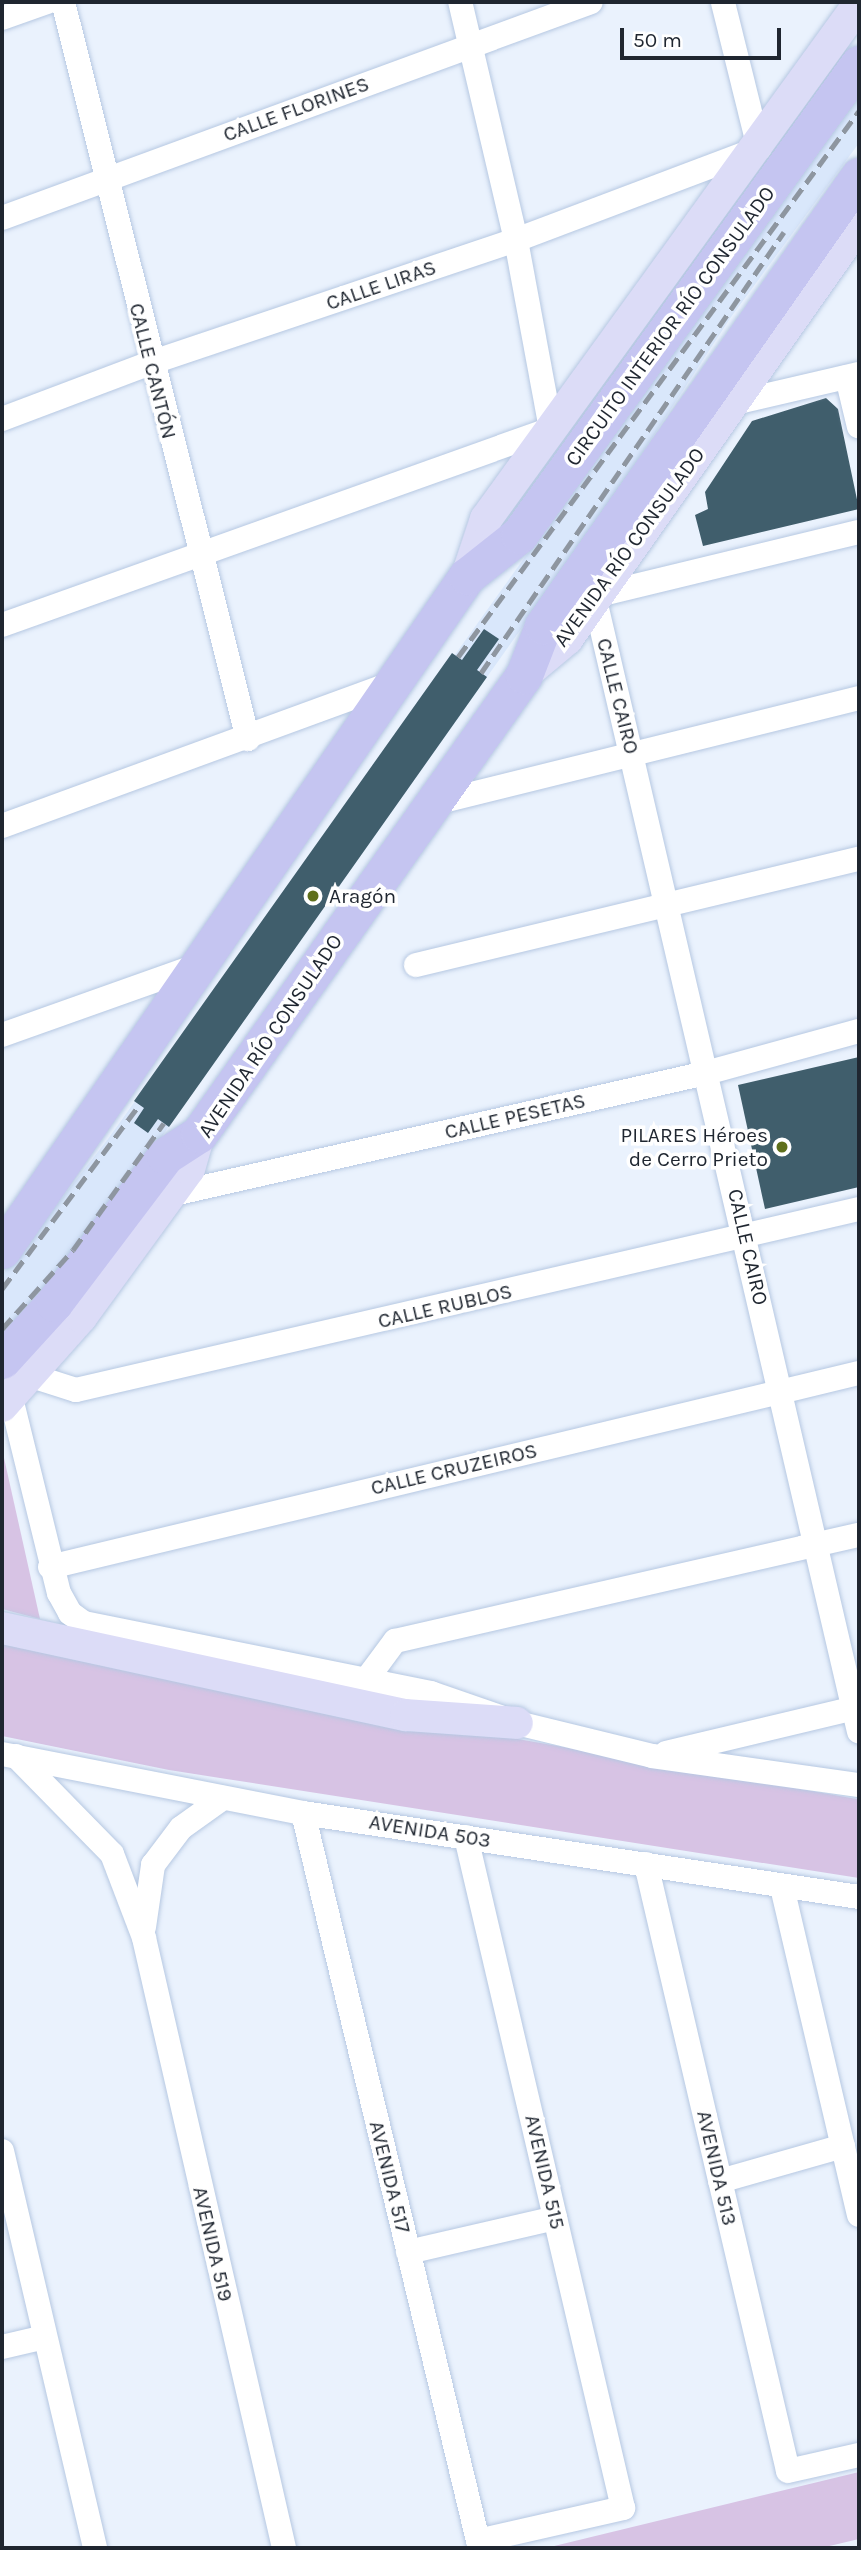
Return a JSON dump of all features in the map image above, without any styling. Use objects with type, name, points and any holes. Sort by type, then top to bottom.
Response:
[{"type":"highway","name":"CIRCUITO INTERIOR RÍO CONSULADO","points":[[467,576],[519,535],[859,64]]},
{"type":"highway","points":[[524,675],[543,626],[859,176]]},
{"type":"highway","points":[[2,1250],[205,962],[467,576]]},
{"type":"highway","name":"AVENIDA RÍO CONSULADO","points":[[199,1134],[524,675]]},
{"type":"highway","points":[[12,1385],[54,1303],[165,1156],[199,1134]]},
{"type":"main road","points":[[467,576],[486,519],[759,148],[859,4]]},
{"type":"main road","name":"AVENIDA RÍO CONSULADO","points":[[524,675],[567,639],[857,230]]},
{"type":"main road","name":"AVENIDA RÍO CONSULADO","points":[[12,1385],[189,1169],[199,1134]]},
{"type":"main road","points":[[2,1216],[58,1171]]},
{"type":"main road","points":[[2,1628],[406,1715],[517,1723]]},
{"type":"street","points":[[2,18],[47,2]]},
{"type":"street","name":"CALLE CANTÓN","points":[[63,2],[150,363],[248,739]]},
{"type":"street","points":[[2,625],[200,551],[551,429],[516,240],[460,2]]},
{"type":"street","name":"CALLE FLORINES","points":[[2,218],[470,44],[591,2]]},
{"type":"street","points":[[723,2],[759,148]]},
{"type":"street","name":"CALLE LIRAS","points":[[2,419],[150,363],[516,240],[759,148]]},
{"type":"street","points":[[734,403],[853,376],[859,427]]},
{"type":"street","points":[[596,597],[859,532]]},
{"type":"street","name":"CALLE CAIRO","points":[[596,597],[858,1716]]},
{"type":"street","points":[[2,826],[248,739],[393,682]]},
{"type":"street","points":[[431,804],[632,750],[859,698]]},
{"type":"street","points":[[416,965],[859,859]]},
{"type":"street","points":[[2,1035],[205,962]]},
{"type":"street","name":"CALLE PESETAS","points":[[169,1195],[706,1073],[859,1031]]},
{"type":"street","name":"CALLE RUBLOS","points":[[12,1385],[76,1390],[859,1209]]},
{"type":"street","name":"CALLE CRUZEIROS","points":[[50,1567],[859,1373]]},
{"type":"street","points":[[12,1385],[50,1567],[70,1613],[85,1623],[431,1693],[517,1723],[652,1756],[859,1785]]},
{"type":"street","points":[[366,1680],[395,1641],[859,1535]]},
{"type":"street","points":[[652,1756],[858,1716]]},
{"type":"street","name":"AVENIDA 503","points":[[9,1755],[303,1812],[859,1897]]},
{"type":"street","name":"AVENIDA 519","points":[[9,1755],[111,1854],[144,1938],[284,2548]]},
{"type":"street","name":"AVENIDA 519","points":[[144,1938],[146,1886],[153,1865],[181,1828],[223,1798]]},
{"type":"street","name":"AVENIDA 517","points":[[303,1812],[478,2541]]},
{"type":"street","name":"AVENIDA 515","points":[[466,1837],[623,2508],[478,2541]]},
{"type":"street","name":"AVENIDA 513","points":[[646,1864],[788,2471],[859,2455]]},
{"type":"street","points":[[782,1886],[859,2215]]},
{"type":"street","points":[[720,2181],[843,2146]]},
{"type":"street","points":[[2,2151],[95,2548]]},
{"type":"street","points":[[408,2252],[555,2218]]},
{"type":"street","points":[[2,2347],[46,2337]]},
{"type":"shaded area","points":[[859,91],[859,143],[731,317],[601,516],[75,1259],[2,1340],[2,1275],[108,1139]]},
{"type":"shaded area","points":[[2,1449],[40,1619],[2,1609]]},
{"type":"shaded area","points":[[2,1640],[229,1688],[857,1799],[859,1878],[169,1770],[2,1736]]},
{"type":"shaded area","points":[[859,2472],[859,2539],[821,2548],[546,2548]]},
{"type":"building","points":[[826,398],[838,409],[859,509],[703,546],[695,515],[708,509],[705,492],[752,421]]},
{"type":"building","points":[[484,629],[499,639],[477,670],[487,677],[169,1127],[158,1119],[148,1133],[134,1123],[144,1108],[134,1101],[452,653],[462,660]]},
{"type":"building","points":[[859,1057],[859,1187],[765,1209],[738,1085]]},
{"type":"railway","points":[[458,657],[859,111]]},
{"type":"railway","points":[[481,673],[784,232]]},
{"type":"railway","points":[[2,1289],[139,1105]]},
{"type":"railway","points":[[2,1329],[73,1250],[164,1123]]},
{"type":"place","name":"Aragón","points":[[313,896]]},
{"type":"place","name":"PILARES Héroes de Cerro Prieto","points":[[782,1147]]}]
